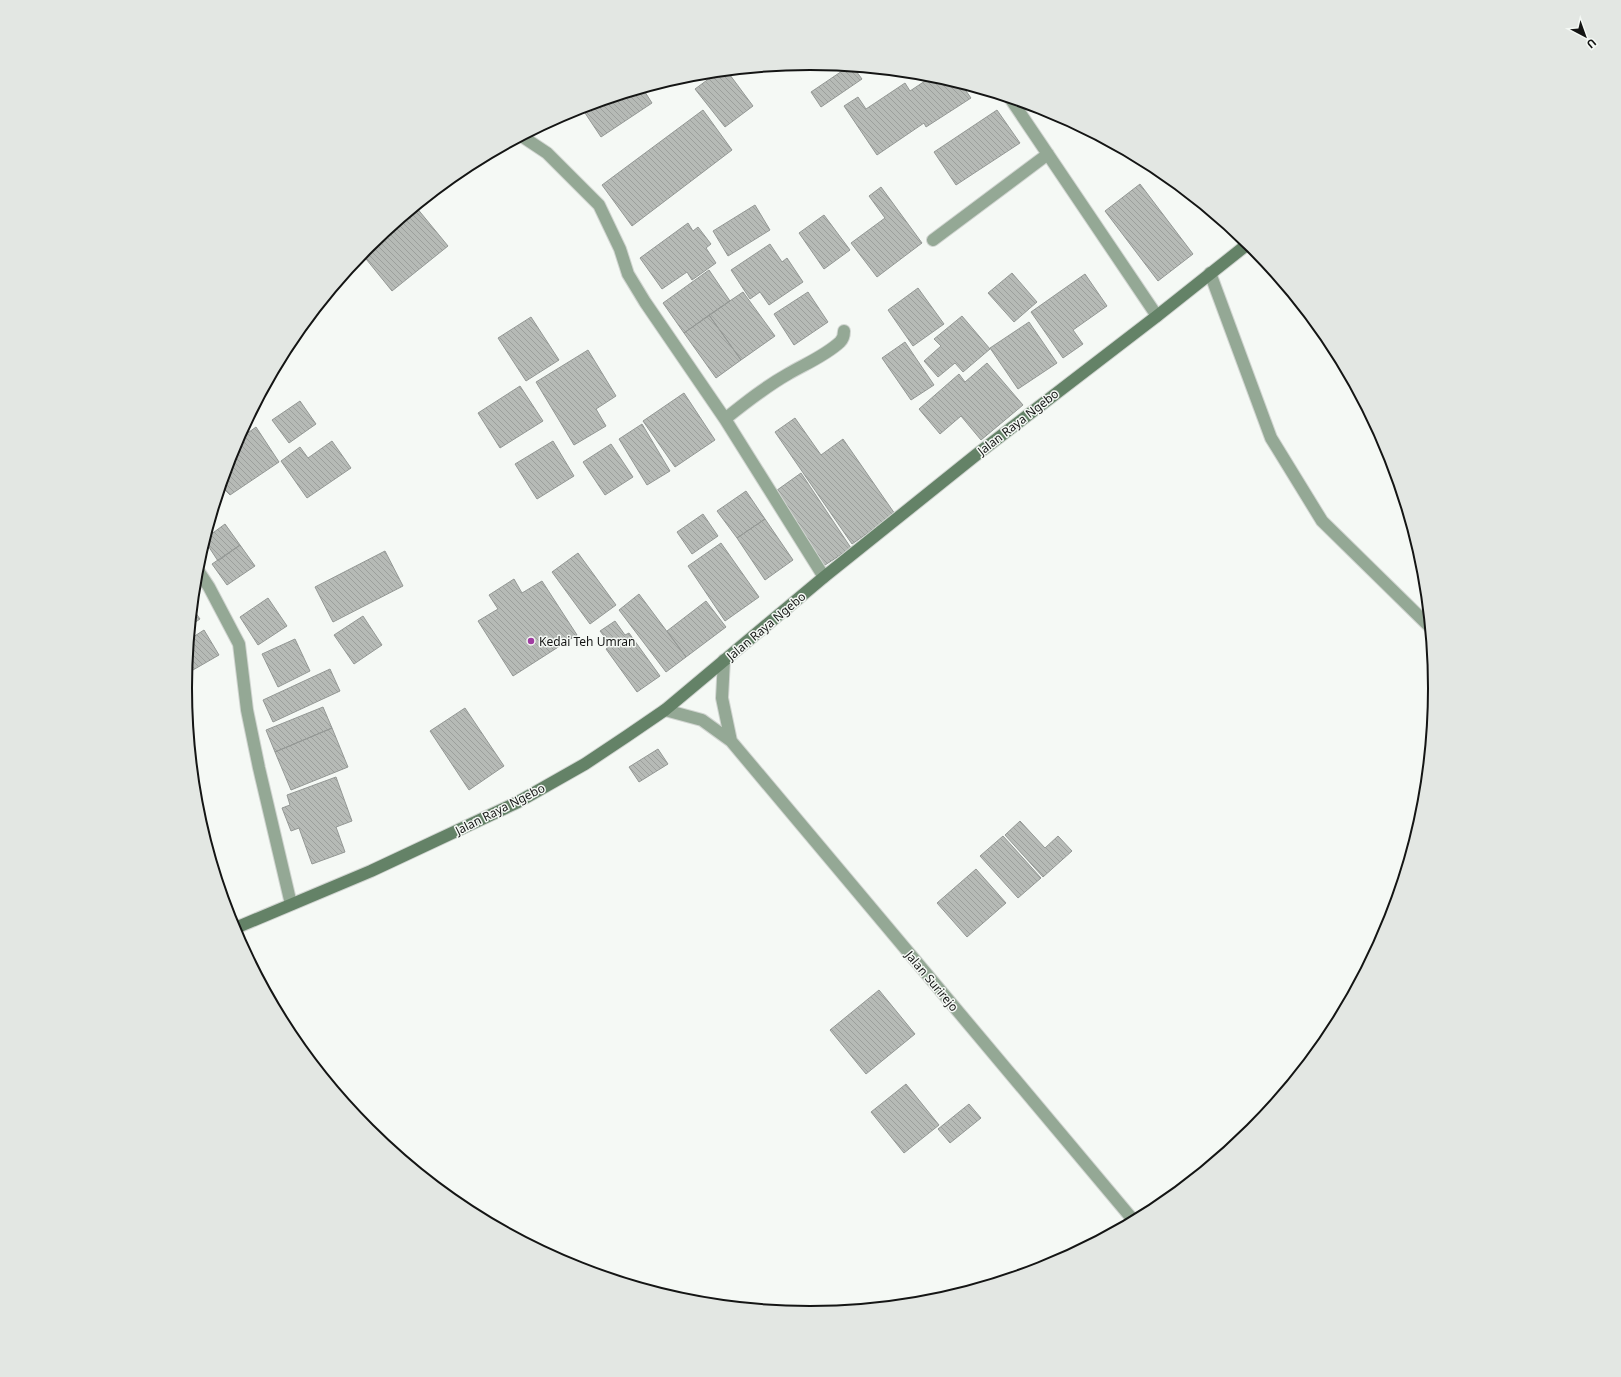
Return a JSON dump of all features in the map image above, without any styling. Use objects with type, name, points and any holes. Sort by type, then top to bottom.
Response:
[{"type":"street","points":[[1015,105],[1157,316]]},
{"type":"street","points":[[527,139],[547,153],[599,205],[620,249],[628,274],[645,302],[725,419],[824,577]]},
{"type":"street","points":[[933,240],[1048,154]]},
{"type":"street","name":"Jalan Raya Ngebo","points":[[240,926],[371,871],[518,802],[585,764],[665,710],[824,577],[976,455],[1244,247]]},
{"type":"street","points":[[1210,274],[1271,438],[1322,521],[1425,623]]},
{"type":"street","points":[[725,419],[748,400],[786,375],[817,358],[841,341],[844,336],[844,331]]},
{"type":"street","points":[[202,577],[239,644],[249,717],[261,776],[291,904]]},
{"type":"street","name":"Jalan Surirejo","points":[[724,660],[722,698],[731,741]]},
{"type":"street","name":"Jalan Surirejo","points":[[665,710],[702,720],[731,741],[1131,1217]]},
{"type":"building","points":[[842,71],[856,72],[862,79],[821,107],[811,92]]},
{"type":"building","points":[[730,75],[753,106],[725,127],[695,89],[709,79]]},
{"type":"building","points":[[925,81],[965,90],[971,98],[926,127],[924,123],[877,155],[844,106],[858,97],[866,109],[905,83],[910,91]]},
{"type":"building","points":[[645,92],[652,103],[601,137],[585,113]]},
{"type":"building","points":[[703,110],[732,150],[632,226],[602,185]]},
{"type":"building","points":[[997,110],[1020,143],[956,185],[934,152]]},
{"type":"building","points":[[1140,184],[1193,254],[1158,281],[1105,211]]},
{"type":"building","points":[[881,187],[922,243],[877,277],[851,243],[885,218],[869,196]]},
{"type":"building","points":[[755,205],[770,230],[728,256],[713,231]]},
{"type":"building","points":[[419,210],[448,246],[392,291],[366,259],[403,223]]},
{"type":"building","points":[[824,215],[850,250],[824,269],[799,233]]},
{"type":"building","points":[[688,223],[693,231],[698,227],[711,244],[706,248],[716,263],[692,280],[687,272],[662,289],[640,258]]},
{"type":"building","points":[[770,244],[782,262],[787,258],[803,282],[769,305],[760,292],[750,299],[731,270]]},
{"type":"building","points":[[709,270],[730,301],[684,333],[663,303]]},
{"type":"building","points":[[1012,273],[1037,302],[1014,322],[988,293]]},
{"type":"building","points":[[1085,274],[1107,306],[1073,330],[1083,344],[1063,358],[1031,312]]},
{"type":"building","points":[[918,288],[944,324],[913,346],[888,310]]},
{"type":"building","points":[[743,292],[775,336],[741,360],[709,315]]},
{"type":"building","points":[[808,292],[828,322],[794,345],[774,314]]},
{"type":"building","points":[[709,315],[741,360],[716,378],[684,333]]},
{"type":"building","points":[[962,316],[990,349],[963,372],[955,363],[938,377],[924,361],[941,346],[934,339]]},
{"type":"building","points":[[531,317],[559,360],[526,381],[498,338]]},
{"type":"building","points":[[1029,322],[1057,363],[1018,389],[990,348]]},
{"type":"building","points":[[905,342],[934,385],[911,400],[882,358]]},
{"type":"building","points":[[588,350],[616,396],[596,409],[606,426],[574,445],[536,382]]},
{"type":"building","points":[[987,363],[1023,405],[981,440],[961,416],[940,434],[919,409],[959,374],[965,382]]},
{"type":"building","points":[[520,386],[543,421],[500,448],[478,413]]},
{"type":"building","points":[[684,393],[715,440],[675,467],[643,421]]},
{"type":"building","points":[[300,401],[316,424],[289,443],[272,420]]},
{"type":"building","points":[[795,418],[821,455],[843,439],[895,514],[852,544],[775,432]]},
{"type":"building","points":[[642,424],[670,471],[647,485],[619,439]]},
{"type":"building","points":[[256,427],[279,462],[230,495],[225,490],[248,433]]},
{"type":"building","points":[[332,441],[351,468],[307,498],[281,461],[300,447],[308,458]]},
{"type":"building","points":[[553,441],[574,476],[537,499],[515,464]]},
{"type":"building","points":[[611,444],[633,477],[605,495],[583,462]]},
{"type":"building","points":[[801,473],[851,548],[822,567],[773,493]]},
{"type":"building","points":[[746,491],[765,519],[737,538],[717,511]]},
{"type":"building","points":[[703,514],[718,536],[692,554],[677,532]]},
{"type":"building","points":[[765,519],[793,560],[765,580],[737,538]]},
{"type":"building","points":[[225,524],[240,545],[218,561],[209,547],[212,534]]},
{"type":"building","points":[[721,543],[759,597],[725,621],[688,566]]},
{"type":"building","points":[[240,545],[255,566],[227,585],[212,564]]},
{"type":"building","points":[[385,551],[403,586],[333,622],[315,587]]},
{"type":"building","points":[[578,553],[616,605],[590,624],[552,572]]},
{"type":"building","points":[[514,579],[522,593],[542,581],[577,635],[513,676],[478,621],[498,609],[489,595]]},
{"type":"building","points":[[639,594],[686,657],[666,672],[619,610]]},
{"type":"building","points":[[268,598],[287,626],[258,645],[240,617]]},
{"type":"building","points":[[706,601],[726,627],[686,657],[667,631]]},
{"type":"building","points":[[196,614],[200,619],[196,622]]},
{"type":"building","points":[[363,616],[382,645],[354,664],[334,635]]},
{"type":"building","points":[[615,621],[625,635],[629,633],[660,676],[637,692],[606,649],[611,645],[600,631]]},
{"type":"building","points":[[204,630],[219,655],[192,670],[193,648],[194,636]]},
{"type":"building","points":[[295,639],[310,671],[278,687],[262,654]]},
{"type":"building","points":[[330,669],[340,691],[273,722],[263,700]]},
{"type":"building","points":[[323,707],[332,728],[275,752],[266,730]]},
{"type":"building","points":[[465,708],[504,766],[469,790],[430,731]]},
{"type":"building","points":[[332,728],[348,767],[291,790],[275,752]]},
{"type":"building","points":[[658,749],[668,764],[639,782],[629,767]]},
{"type":"building","points":[[336,777],[352,821],[336,827],[345,852],[312,864],[299,828],[291,831],[282,808],[290,805],[287,795]]},
{"type":"building","points":[[1020,821],[1045,848],[1058,836],[1072,851],[1043,877],[1005,835]]},
{"type":"building","points":[[1003,836],[1041,878],[1018,898],[980,856]]},
{"type":"building","points":[[976,869],[1006,903],[967,937],[937,903]]},
{"type":"building","points":[[879,990],[915,1034],[866,1074],[830,1030]]},
{"type":"building","points":[[906,1084],[939,1125],[904,1153],[871,1112]]},
{"type":"building","points":[[969,1104],[981,1118],[950,1143],[938,1129]]},
{"type":"place","name":"Kedai Teh Umran","points":[[531,641]]}]
